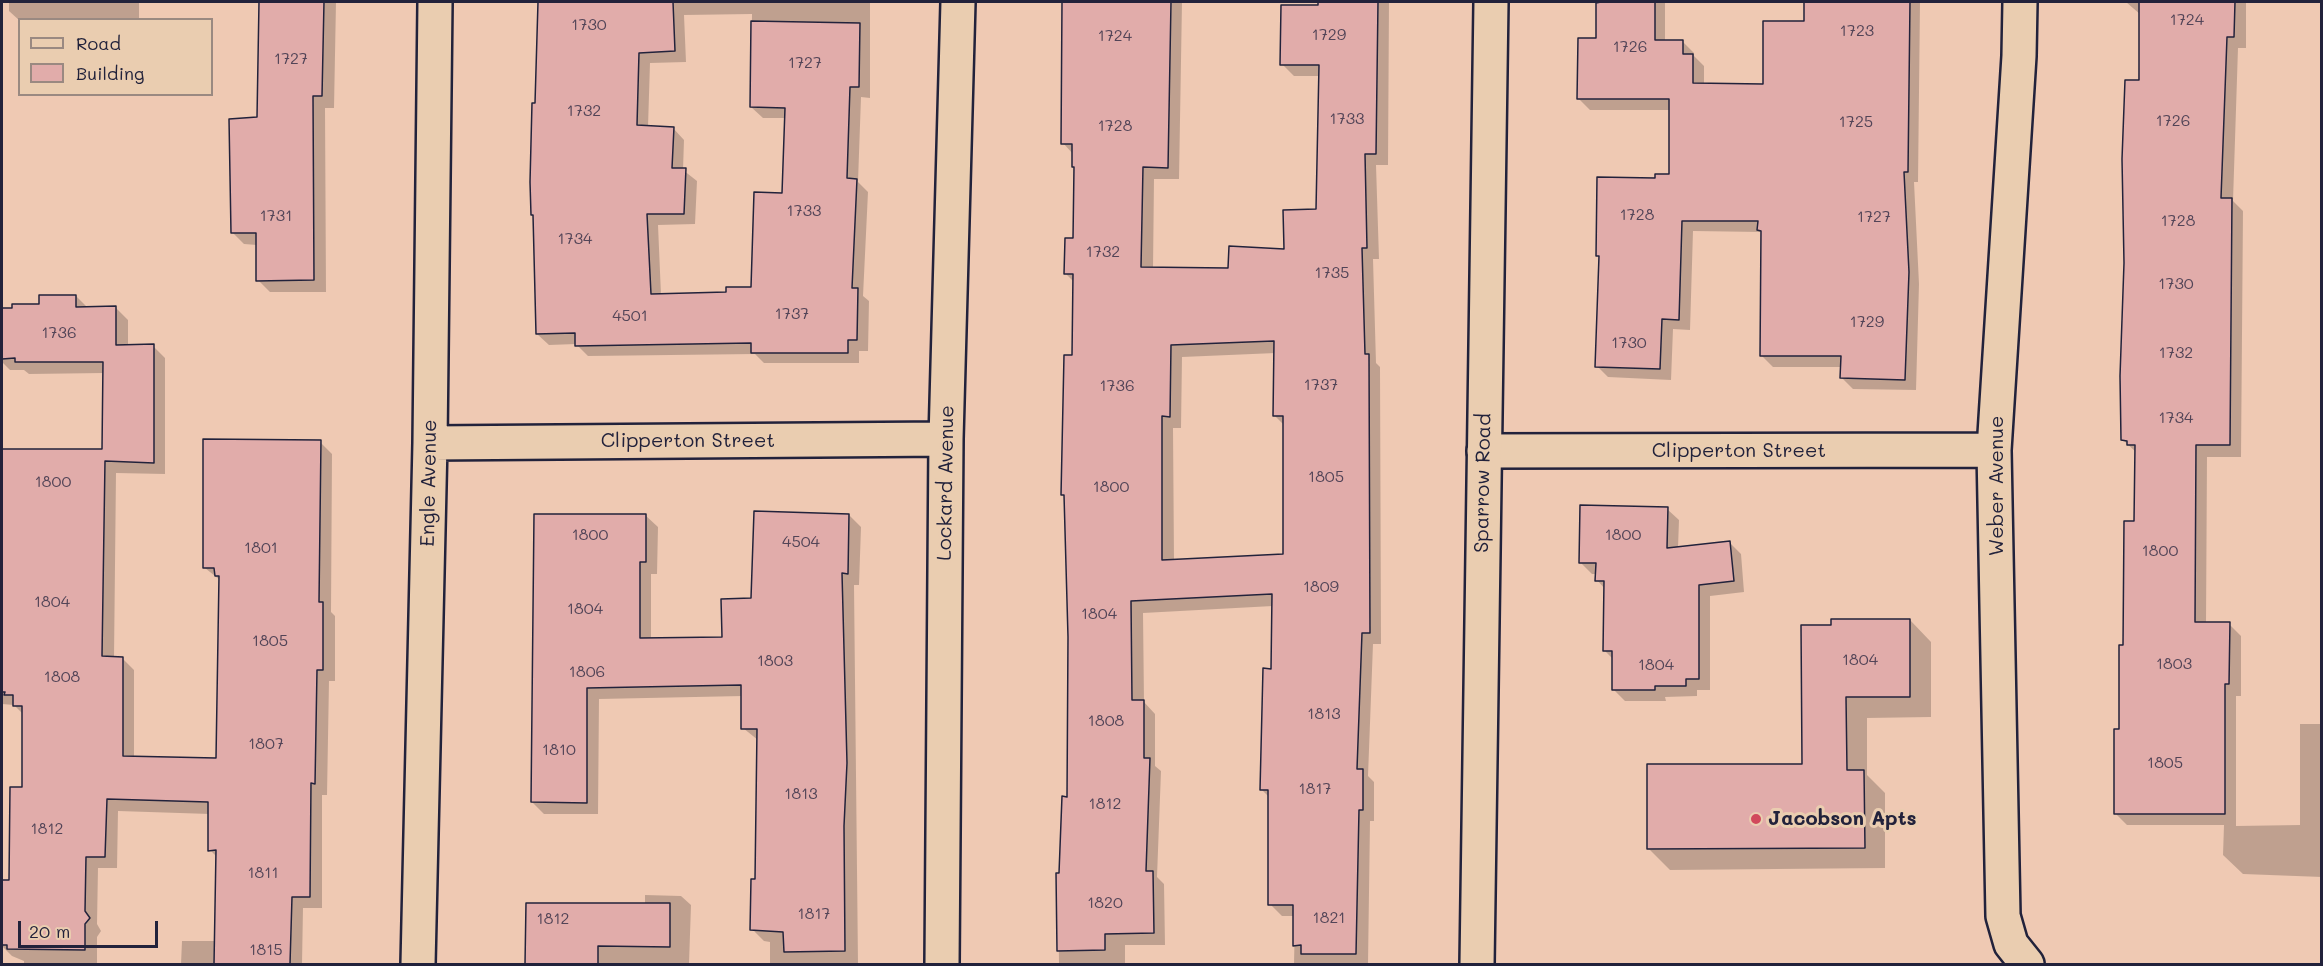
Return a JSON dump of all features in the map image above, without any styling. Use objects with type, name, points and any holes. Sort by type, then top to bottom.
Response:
[{"type":"street","name":"Engle Avenue","points":[[418,964],[430,443],[435,2]]},
{"type":"street","name":"Lockard Avenue","points":[[942,964],[946,439],[958,2]]},
{"type":"street","name":"Sparrow Road","points":[[1477,964],[1491,2]]},
{"type":"street","name":"Weber Avenue","points":[[2020,2],[2019,56],[1994,450],[2003,916],[2011,944],[2026,964]]},
{"type":"street","name":"Clipperton Street","points":[[430,443],[946,439]]},
{"type":"street","name":"Clipperton Street","points":[[1484,451],[1994,450]]},
{"type":"building","points":[[259,2],[324,2],[322,96],[313,96],[314,280],[256,281],[256,233],[231,233],[229,119],[257,117]]},
{"type":"building","points":[[538,2],[673,2],[675,51],[639,53],[637,125],[674,127],[672,168],[686,168],[684,214],[647,214],[651,294],[726,292],[726,287],[751,287],[754,192],[782,193],[785,108],[750,107],[751,21],[860,23],[859,87],[850,87],[847,178],[857,179],[852,288],[858,288],[857,340],[848,340],[848,353],[751,353],[751,343],[575,346],[575,333],[536,334],[530,182]]},
{"type":"building","points":[[1062,2],[1171,2],[1168,168],[1143,167],[1141,267],[1228,268],[1229,246],[1284,249],[1283,210],[1316,209],[1319,65],[1280,65],[1281,5],[1318,5],[1318,2],[1378,2],[1376,154],[1365,154],[1367,248],[1362,248],[1365,354],[1369,354],[1370,633],[1362,633],[1357,769],[1363,769],[1363,810],[1359,810],[1356,954],[1301,954],[1301,945],[1293,946],[1293,905],[1268,905],[1268,790],[1260,790],[1263,668],[1271,669],[1272,594],[1131,601],[1132,700],[1144,700],[1144,758],[1150,758],[1146,871],[1153,871],[1154,933],[1105,934],[1105,950],[1057,951],[1056,873],[1059,873],[1062,796],[1067,797],[1068,637],[1064,495],[1061,495],[1064,355],[1072,355],[1073,274],[1064,274],[1065,238],[1073,238],[1074,167],[1072,167],[1072,144],[1061,144]],"holes":[[[1274,341],[1273,416],[1283,416],[1283,554],[1162,560],[1162,416],[1170,417],[1171,345]]]},
{"type":"building","points":[[1655,2],[1655,40],[1683,40],[1683,54],[1693,54],[1693,83],[1763,84],[1763,21],[1804,21],[1804,2],[1910,2],[1908,172],[1904,172],[1909,272],[1905,380],[1840,378],[1841,356],[1760,356],[1761,231],[1757,230],[1758,221],[1682,221],[1679,320],[1662,319],[1660,369],[1595,367],[1599,256],[1596,256],[1597,177],[1655,178],[1655,174],[1669,174],[1669,99],[1577,99],[1578,38],[1596,38],[1596,3]]},
{"type":"building","points":[[2139,2],[2235,2],[2234,37],[2227,37],[2221,198],[2232,198],[2230,445],[2196,445],[2195,622],[2230,622],[2229,684],[2225,684],[2225,814],[2114,814],[2114,729],[2119,729],[2119,645],[2123,645],[2124,521],[2134,521],[2135,445],[2127,445],[2127,441],[2121,440],[2120,376],[2124,263],[2122,159],[2125,80],[2139,80]]},
{"type":"building","points":[[39,295],[76,295],[76,307],[116,306],[116,345],[154,344],[154,463],[105,461],[102,656],[123,657],[123,756],[216,758],[219,576],[215,576],[214,568],[203,568],[203,439],[321,440],[319,602],[323,602],[323,670],[317,670],[315,784],[311,783],[310,897],[292,897],[290,964],[214,964],[216,850],[208,851],[208,802],[107,799],[105,857],[86,857],[85,911],[90,918],[85,924],[85,950],[7,949],[7,945],[2,945],[2,880],[9,880],[10,787],[22,787],[22,706],[13,706],[13,695],[4,695],[5,692],[2,692],[2,449],[102,449],[103,362],[15,362],[15,358],[2,359],[2,308],[12,308],[12,304],[39,304]]},
{"type":"building","points":[[1580,505],[1668,507],[1667,548],[1730,541],[1734,581],[1699,585],[1699,679],[1686,679],[1686,686],[1655,686],[1655,690],[1612,690],[1612,651],[1603,651],[1604,581],[1595,581],[1596,563],[1579,563]]},
{"type":"building","points":[[754,511],[849,514],[848,574],[842,573],[847,763],[844,826],[845,951],[784,952],[783,932],[750,930],[751,879],[755,879],[757,729],[741,729],[741,685],[587,688],[587,803],[531,802],[534,514],[646,514],[646,562],[640,562],[640,638],[722,637],[721,599],[751,598]]},
{"type":"building","name":"Jacobson Apts","points":[[1831,619],[1910,619],[1910,697],[1846,697],[1847,770],[1864,770],[1865,848],[1647,849],[1647,764],[1802,764],[1801,625],[1831,625]]},
{"type":"building","points":[[526,903],[670,903],[670,947],[598,946],[598,964],[525,964]]},
{"type":"place","name":"Jacobson Apts","points":[[1756,819]]}]
